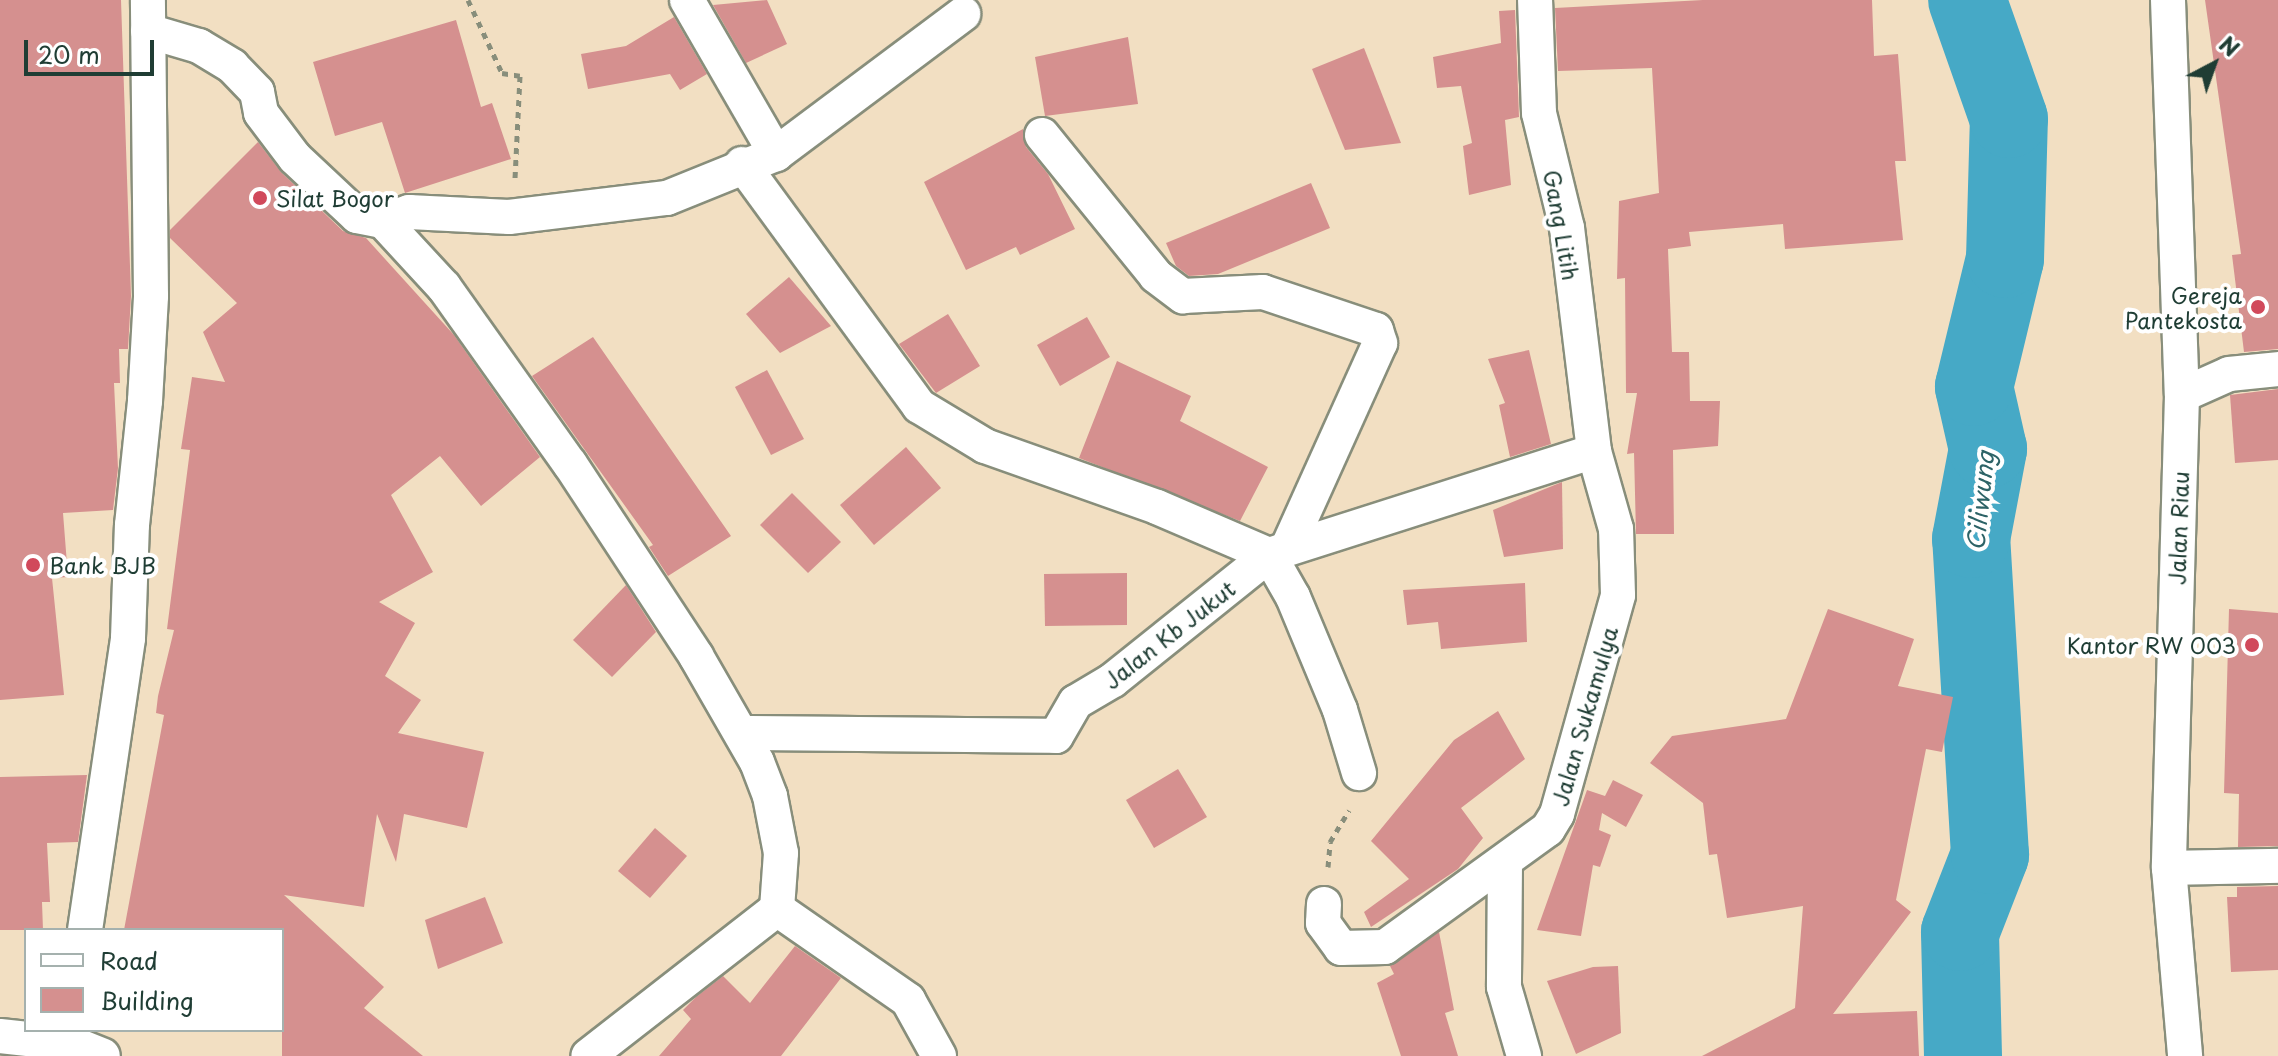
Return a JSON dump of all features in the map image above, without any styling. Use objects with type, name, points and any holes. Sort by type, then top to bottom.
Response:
[{"type":"street","points":[[687,0],[776,154]]},
{"type":"street","name":"Gang Litih","points":[[1535,0],[1539,113],[1567,228],[1594,451]]},
{"type":"street","name":"Jalan Riau","points":[[2168,0],[2182,395],[2169,868],[2185,1056]]},
{"type":"street","points":[[148,16],[232,66],[257,92],[261,113],[295,158],[357,216],[383,221],[409,212],[520,215],[667,198],[742,164],[776,154],[963,14]]},
{"type":"street","points":[[85,928],[128,638],[132,525],[145,401],[151,296],[148,16]]},
{"type":"street","points":[[1042,135],[1156,276],[1183,296],[1263,292],[1376,330],[1380,343],[1278,551],[1293,597],[1340,710],[1359,773]]},
{"type":"street","points":[[742,164],[919,406],[985,446],[1278,551]]},
{"type":"street","points":[[383,221],[444,287],[570,464],[742,733],[770,796],[781,853],[777,909],[588,1056]]},
{"type":"street","points":[[2182,395],[2229,374],[2278,369]]},
{"type":"street","name":"Jalan Kb Jukut","points":[[742,733],[1056,736],[1076,702],[1113,680],[1278,551],[1594,451]]},
{"type":"street","name":"Jalan Sukamulya","points":[[1324,904],[1323,923],[1341,948],[1385,947],[1505,864],[1548,829],[1557,814],[1618,595],[1616,529],[1594,451]]},
{"type":"street","points":[[1505,864],[1504,987],[1524,1056]]},
{"type":"street","points":[[2169,868],[2278,866]]},
{"type":"street","points":[[777,909],[908,1000],[939,1056]]},
{"type":"street","points":[[0,1036],[84,1043]]},
{"type":"path","points":[[468,0],[502,73],[520,76],[515,174],[520,215]]},
{"type":"path","points":[[1324,904],[1330,842],[1353,802],[1359,773]]},
{"type":"building","points":[[0,0],[121,0],[131,296],[128,349],[119,349],[120,383],[114,383],[118,468],[113,510],[63,513],[68,577],[52,578],[64,695],[0,700]]},
{"type":"building","points":[[767,0],[787,44],[746,63],[713,5]]},
{"type":"building","points":[[1703,0],[1872,0],[1874,56],[1898,54],[1906,161],[1895,161],[1903,240],[1785,249],[1783,224],[1689,232],[1691,246],[1668,249],[1672,352],[1689,352],[1690,401],[1720,401],[1718,446],[1673,450],[1674,534],[1636,534],[1634,453],[1627,454],[1637,393],[1626,393],[1625,278],[1617,279],[1619,201],[1659,193],[1652,68],[1558,71],[1555,8]]},
{"type":"building","points":[[2205,0],[2278,0],[2278,349],[2244,352],[2232,255],[2241,254]]},
{"type":"building","points":[[1515,10],[1519,117],[1505,120],[1511,185],[1469,195],[1463,146],[1472,143],[1461,86],[1437,88],[1433,57],[1501,43],[1499,11]]},
{"type":"building","points":[[674,17],[707,74],[680,90],[670,74],[588,89],[581,54],[626,46]]},
{"type":"building","points":[[456,20],[481,107],[492,103],[511,159],[405,193],[382,122],[335,136],[313,62]]},
{"type":"building","points":[[1128,37],[1138,104],[1045,116],[1035,57]]},
{"type":"building","points":[[1364,48],[1401,143],[1345,150],[1312,69]]},
{"type":"building","points":[[1023,129],[1026,147],[1048,174],[1075,229],[1020,255],[1016,247],[966,270],[924,182]]},
{"type":"building","points":[[258,142],[281,172],[343,231],[366,238],[454,335],[540,457],[481,506],[440,456],[391,495],[433,572],[379,602],[415,623],[385,676],[421,700],[398,733],[484,752],[467,828],[404,814],[396,862],[377,814],[364,907],[284,895],[384,987],[364,1008],[423,1056],[282,1056],[284,928],[124,928],[164,715],[156,713],[174,630],[167,629],[190,450],[181,449],[192,377],[225,382],[203,332],[237,303],[170,238],[170,230]]},
{"type":"building","points":[[1311,183],[1330,228],[1218,274],[1189,276],[1176,266],[1166,243]]},
{"type":"building","points":[[789,277],[831,326],[780,353],[746,314]]},
{"type":"building","points":[[948,314],[980,366],[936,393],[899,344]]},
{"type":"building","points":[[1087,317],[1110,357],[1060,386],[1037,345]]},
{"type":"building","points":[[593,337],[731,536],[668,576],[649,547],[653,545],[532,376]]},
{"type":"building","points":[[1529,350],[1551,444],[1510,457],[1499,405],[1505,403],[1488,359]]},
{"type":"building","points":[[1117,361],[1191,396],[1180,421],[1268,467],[1240,521],[1079,458]]},
{"type":"building","points":[[767,370],[804,439],[771,455],[735,387]]},
{"type":"building","points":[[2278,389],[2278,460],[2235,463],[2230,395]]},
{"type":"building","points":[[906,447],[941,488],[874,545],[840,505]]},
{"type":"building","points":[[1562,482],[1563,549],[1504,557],[1493,510]]},
{"type":"building","points":[[792,493],[841,542],[808,573],[760,525]]},
{"type":"building","points":[[1127,573],[1127,625],[1045,626],[1044,574]]},
{"type":"building","points":[[1525,583],[1527,642],[1441,649],[1438,622],[1407,625],[1403,590]]},
{"type":"building","points":[[626,585],[656,632],[612,677],[573,640]]},
{"type":"building","points":[[1828,609],[1914,639],[1898,686],[1953,697],[1942,752],[1926,749],[1896,900],[1911,912],[1833,1014],[1917,1011],[1919,1056],[1702,1056],[1795,1008],[1803,906],[1727,918],[1717,854],[1709,855],[1703,803],[1650,763],[1672,736],[1786,719]]},
{"type":"building","points":[[2229,609],[2278,613],[2278,846],[2238,847],[2239,794],[2224,793]]},
{"type":"building","points":[[1498,711],[1525,759],[1461,808],[1483,838],[1458,869],[1371,927],[1364,912],[1409,879],[1371,841],[1454,740]]},
{"type":"building","points":[[1178,769],[1207,817],[1154,848],[1126,800]]},
{"type":"building","points":[[87,775],[78,842],[47,843],[50,902],[42,902],[43,928],[0,930],[0,777]]},
{"type":"building","points":[[1613,780],[1643,795],[1626,827],[1602,813],[1599,830],[1611,835],[1600,867],[1593,865],[1581,936],[1537,930],[1587,790],[1605,796]]},
{"type":"building","points":[[655,828],[687,856],[650,898],[618,871]]},
{"type":"building","points":[[2278,886],[2278,970],[2231,972],[2227,897],[2237,897],[2237,887]]},
{"type":"building","points":[[485,897],[503,943],[438,969],[425,920]]},
{"type":"building","points":[[1439,932],[1454,1010],[1445,1013],[1458,1056],[1401,1056],[1377,983],[1394,974],[1390,966]]},
{"type":"building","points":[[795,946],[841,978],[781,1056],[659,1056],[691,1019],[683,1010],[696,997],[723,976],[750,1003]]},
{"type":"building","points":[[1618,966],[1621,1033],[1576,1054],[1547,981],[1593,967]]},
{"type":"waterway","name":"Ciliwung","points":[[1963,1056],[1960,932],[1990,855],[1971,539],[1988,449],[1974,387],[2005,259],[2009,119],[1967,0]]},
{"type":"place","name":"Silat Bogor","points":[[260,198]]},
{"type":"place","name":"Gereja Pantekosta","points":[[2258,307]]},
{"type":"place","name":"Bank BJB","points":[[33,565]]},
{"type":"place","name":"Kantor RW 003","points":[[2252,645]]}]
